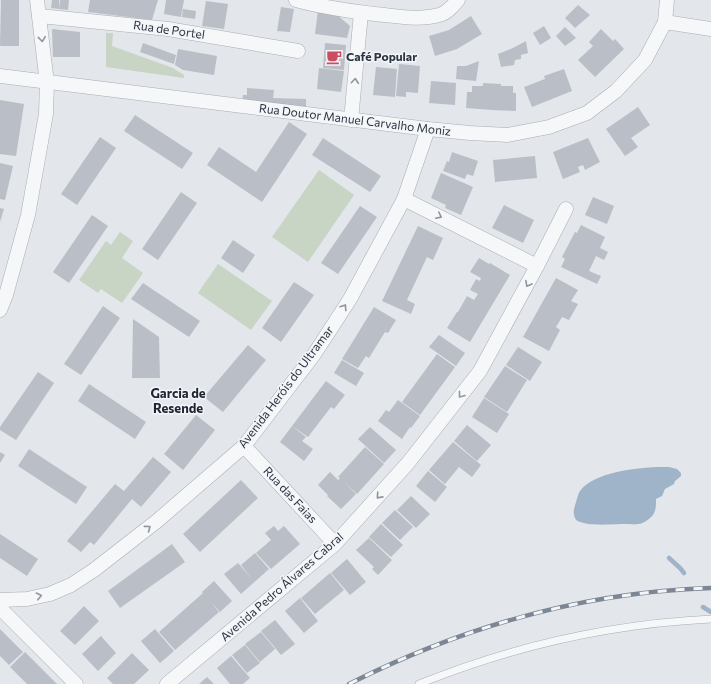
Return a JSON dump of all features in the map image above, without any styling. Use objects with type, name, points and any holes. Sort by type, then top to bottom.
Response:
[{"type":"street","points":[[0,310],[6,295],[28,214],[46,114],[47,83],[37,0]]},
{"type":"street","points":[[296,0],[361,13],[413,18],[441,14],[453,6],[458,0]]},
{"type":"street","points":[[667,0],[665,22],[711,29]]},
{"type":"street","points":[[351,120],[361,13]]},
{"type":"street","name":"Rua de Portel","points":[[40,16],[168,28],[298,51]]},
{"type":"street","name":"Rua Doutor Manuel Carvalho Moniz","points":[[0,76],[428,129],[508,135],[549,128],[587,113],[616,91],[645,60],[665,22]]},
{"type":"street","name":"Avenida Heróis do Ultramar","points":[[0,600],[27,599],[50,594],[71,585],[94,570],[158,521],[244,446],[315,353],[350,298],[404,199],[428,129]]},
{"type":"street","points":[[404,199],[537,266]]},
{"type":"street","name":"Avenida Pedro Álvares Cabral","points":[[167,684],[335,544],[408,463],[480,371],[566,209]]},
{"type":"street","name":"Rua das Faias","points":[[244,446],[335,544]]},
{"type":"street","points":[[0,608],[76,684]]},
{"type":"lane","points":[[419,684],[477,662],[552,641],[623,628],[711,619]]},
{"type":"green space","points":[[106,33],[113,33],[112,46],[173,68],[184,75],[184,78],[106,67]]},
{"type":"green space","points":[[319,170],[354,195],[308,262],[272,237]]},
{"type":"green space","points":[[120,232],[133,241],[122,258],[143,273],[122,303],[101,289],[98,293],[79,280],[106,241],[111,245]]},
{"type":"green space","points":[[218,264],[272,301],[251,330],[198,293]]},
{"type":"water","points":[[657,467],[677,469],[681,473],[681,476],[675,481],[674,484],[665,489],[662,496],[656,499],[655,512],[646,521],[640,524],[600,525],[586,524],[576,520],[574,511],[580,491],[595,479],[616,472],[638,468]]},
{"type":"building","points":[[1,0],[19,0],[19,46],[0,46]]},
{"type":"building","points":[[52,0],[59,0],[59,9],[51,8]]},
{"type":"building","points":[[60,0],[69,0],[68,10],[59,9]]},
{"type":"building","points":[[90,0],[158,0],[152,20],[88,12]]},
{"type":"building","points":[[166,0],[184,0],[181,17],[164,14]]},
{"type":"building","points":[[206,1],[228,4],[224,29],[202,26]]},
{"type":"building","points":[[578,5],[590,15],[575,28],[565,18]]},
{"type":"building","points":[[281,7],[294,9],[290,32],[277,31]]},
{"type":"building","points":[[183,9],[196,11],[195,19],[182,17]]},
{"type":"building","points":[[318,10],[335,13],[350,26],[347,38],[315,34]]},
{"type":"building","points":[[471,16],[482,34],[457,49],[435,56],[429,36],[449,30]]},
{"type":"building","points":[[544,26],[551,38],[540,45],[533,33]]},
{"type":"building","points":[[565,27],[576,38],[565,46],[556,36]]},
{"type":"building","points":[[52,29],[80,32],[80,57],[53,57]]},
{"type":"building","points":[[601,29],[613,41],[615,39],[624,49],[595,77],[578,60],[593,46],[589,42]]},
{"type":"building","points":[[526,41],[528,53],[521,55],[521,59],[515,60],[514,65],[501,67],[498,54]]},
{"type":"building","points":[[143,43],[176,55],[174,64],[140,52]]},
{"type":"building","points":[[325,43],[346,45],[344,70],[323,68]]},
{"type":"building","points":[[178,49],[217,56],[214,75],[183,70],[175,65]]},
{"type":"building","points":[[479,61],[476,81],[456,79],[457,66],[466,66]]},
{"type":"building","points":[[399,64],[420,66],[418,93],[406,92],[406,97],[396,96]]},
{"type":"building","points":[[376,67],[397,69],[395,97],[373,95]]},
{"type":"building","points":[[319,68],[344,71],[341,92],[317,89]]},
{"type":"building","points":[[564,69],[572,91],[532,107],[524,87],[545,79],[544,76]]},
{"type":"building","points":[[431,81],[456,83],[455,105],[429,103]]},
{"type":"building","points":[[483,83],[513,86],[513,93],[516,93],[516,111],[466,108],[467,92],[472,92],[472,86],[483,86]]},
{"type":"building","points":[[247,88],[274,90],[273,98],[306,99],[306,107],[242,103],[243,95],[247,95]]},
{"type":"building","points":[[0,100],[24,104],[16,156],[0,154]]},
{"type":"building","points":[[638,107],[650,125],[631,138],[638,147],[625,156],[606,129]]},
{"type":"building","points":[[135,115],[193,153],[182,169],[124,131]]},
{"type":"building","points":[[289,122],[307,134],[262,202],[207,165],[219,147],[256,172]]},
{"type":"building","points":[[100,137],[116,148],[77,205],[61,194]]},
{"type":"building","points":[[323,138],[381,176],[370,192],[312,155]]},
{"type":"building","points":[[588,138],[600,162],[585,170],[583,165],[578,167],[580,172],[563,179],[553,152]]},
{"type":"building","points":[[452,152],[478,161],[473,176],[467,174],[465,179],[443,171],[447,161],[449,162]]},
{"type":"building","points":[[535,156],[537,178],[495,182],[493,160]]},
{"type":"building","points":[[0,163],[13,166],[5,200],[0,199]]},
{"type":"building","points":[[441,173],[473,187],[461,215],[445,208],[446,205],[431,198]]},
{"type":"building","points":[[181,192],[197,203],[158,260],[142,249]]},
{"type":"building","points":[[593,197],[614,206],[607,224],[585,215]]},
{"type":"building","points":[[504,205],[534,220],[523,243],[492,228]]},
{"type":"building","points":[[360,206],[377,217],[338,274],[321,263]]},
{"type":"building","points":[[0,208],[4,209],[0,222]]},
{"type":"building","points":[[92,215],[108,226],[69,283],[53,272]]},
{"type":"building","points":[[581,225],[605,237],[600,248],[608,252],[604,260],[596,256],[589,271],[601,276],[597,284],[561,267],[565,259],[562,257],[575,232],[577,233]]},
{"type":"building","points":[[418,226],[443,238],[433,260],[427,257],[407,300],[415,304],[411,314],[382,301]]},
{"type":"building","points":[[233,240],[255,255],[243,273],[221,258]]},
{"type":"building","points":[[479,258],[510,275],[470,342],[447,328],[467,296],[474,300],[478,294],[470,290],[476,279],[480,281],[481,278],[470,272]]},
{"type":"building","points":[[556,278],[578,290],[571,301],[578,304],[569,320],[562,317],[556,327],[560,330],[549,351],[523,337]]},
{"type":"building","points":[[294,282],[314,295],[281,342],[262,328]]},
{"type":"building","points":[[143,283],[200,321],[189,337],[131,299]]},
{"type":"building","points":[[103,306],[120,318],[81,375],[64,364]]},
{"type":"building","points":[[374,307],[396,320],[388,333],[385,332],[369,358],[366,356],[358,368],[342,359]]},
{"type":"building","points":[[133,319],[159,337],[160,378],[132,378]]},
{"type":"building","points":[[439,335],[465,353],[456,366],[429,347]]},
{"type":"building","points":[[248,345],[266,360],[223,412],[204,397]]},
{"type":"building","points":[[518,347],[542,362],[530,381],[506,365]]},
{"type":"building","points":[[437,354],[455,367],[420,415],[402,402]]},
{"type":"building","points":[[342,360],[364,373],[356,386],[334,373]]},
{"type":"building","points":[[505,366],[527,380],[507,412],[484,397]]},
{"type":"building","points":[[38,372],[54,383],[16,440],[0,430],[0,427]]},
{"type":"building","points":[[326,381],[345,395],[334,409],[331,407],[308,437],[292,426]]},
{"type":"building","points":[[89,384],[146,422],[135,439],[78,401]]},
{"type":"building","points":[[484,398],[509,414],[497,433],[472,417]]},
{"type":"building","points":[[398,400],[420,416],[402,439],[378,421],[386,410],[389,412]]},
{"type":"building","points":[[196,415],[215,430],[183,470],[164,454]]},
{"type":"building","points":[[467,425],[491,445],[477,461],[454,441]]},
{"type":"building","points":[[292,426],[306,437],[302,441],[313,449],[304,461],[280,442]]},
{"type":"building","points":[[370,427],[396,450],[384,463],[358,439]]},
{"type":"building","points":[[453,442],[481,465],[472,477],[459,467],[445,484],[429,470]]},
{"type":"building","points":[[365,447],[384,464],[357,494],[345,483],[356,494],[341,509],[318,485],[330,472],[338,480],[340,478],[338,477]]},
{"type":"building","points":[[29,449],[87,487],[76,504],[18,466]]},
{"type":"building","points":[[0,452],[5,455],[0,463]]},
{"type":"building","points":[[153,457],[171,472],[141,507],[132,499],[94,545],[90,542],[81,552],[67,541],[115,484],[124,491]]},
{"type":"building","points":[[428,471],[447,487],[435,502],[416,486]]},
{"type":"building","points":[[241,480],[258,498],[200,552],[183,534]]},
{"type":"building","points":[[411,496],[430,514],[416,528],[397,510]]},
{"type":"building","points":[[395,510],[413,527],[400,540],[382,523]]},
{"type":"building","points":[[381,524],[403,545],[391,557],[369,537]]},
{"type":"building","points":[[274,526],[278,531],[284,526],[300,544],[271,569],[256,553],[271,540],[265,533]]},
{"type":"building","points":[[0,534],[38,559],[27,576],[0,558]]},
{"type":"building","points":[[369,538],[392,560],[378,575],[372,569],[374,567],[356,550]]},
{"type":"building","points":[[172,544],[185,562],[120,608],[108,591]]},
{"type":"building","points":[[255,553],[269,569],[241,594],[224,574],[238,563],[251,578],[241,565]]},
{"type":"building","points":[[347,559],[366,582],[350,595],[331,573]]},
{"type":"building","points":[[330,573],[344,590],[315,614],[301,598]]},
{"type":"building","points":[[214,581],[232,601],[220,612],[211,602],[219,612],[175,650],[159,632],[203,593],[202,592]]},
{"type":"building","points":[[300,598],[318,621],[304,633],[285,611]]},
{"type":"building","points":[[84,606],[99,621],[75,645],[60,631]]},
{"type":"building","points":[[275,620],[295,644],[281,655],[261,631]]},
{"type":"building","points":[[0,629],[23,652],[9,665],[0,656]]},
{"type":"building","points":[[155,629],[174,651],[160,663],[141,641]]},
{"type":"building","points":[[261,632],[275,649],[260,662],[245,644]]},
{"type":"building","points":[[101,636],[116,653],[98,671],[82,654]]},
{"type":"building","points":[[245,645],[260,663],[247,673],[232,655]]},
{"type":"building","points":[[25,652],[57,684],[27,684],[10,667]]},
{"type":"building","points":[[132,653],[149,670],[134,684],[113,684],[107,678]]},
{"type":"building","points":[[231,656],[250,678],[243,684],[230,684],[217,668]]},
{"type":"building","points":[[207,677],[214,684],[199,684]]},
{"type":"waterway","points":[[669,558],[684,573]]},
{"type":"waterway","points":[[703,607],[711,612]]},
{"type":"railway","points":[[349,684],[435,646],[525,616],[570,605],[617,597],[664,591],[711,588]]},
{"type":"place","name":"Café Popular","points":[[334,57]]},
{"type":"district","name":"Garcia de Resende","points":[[178,400]]}]
